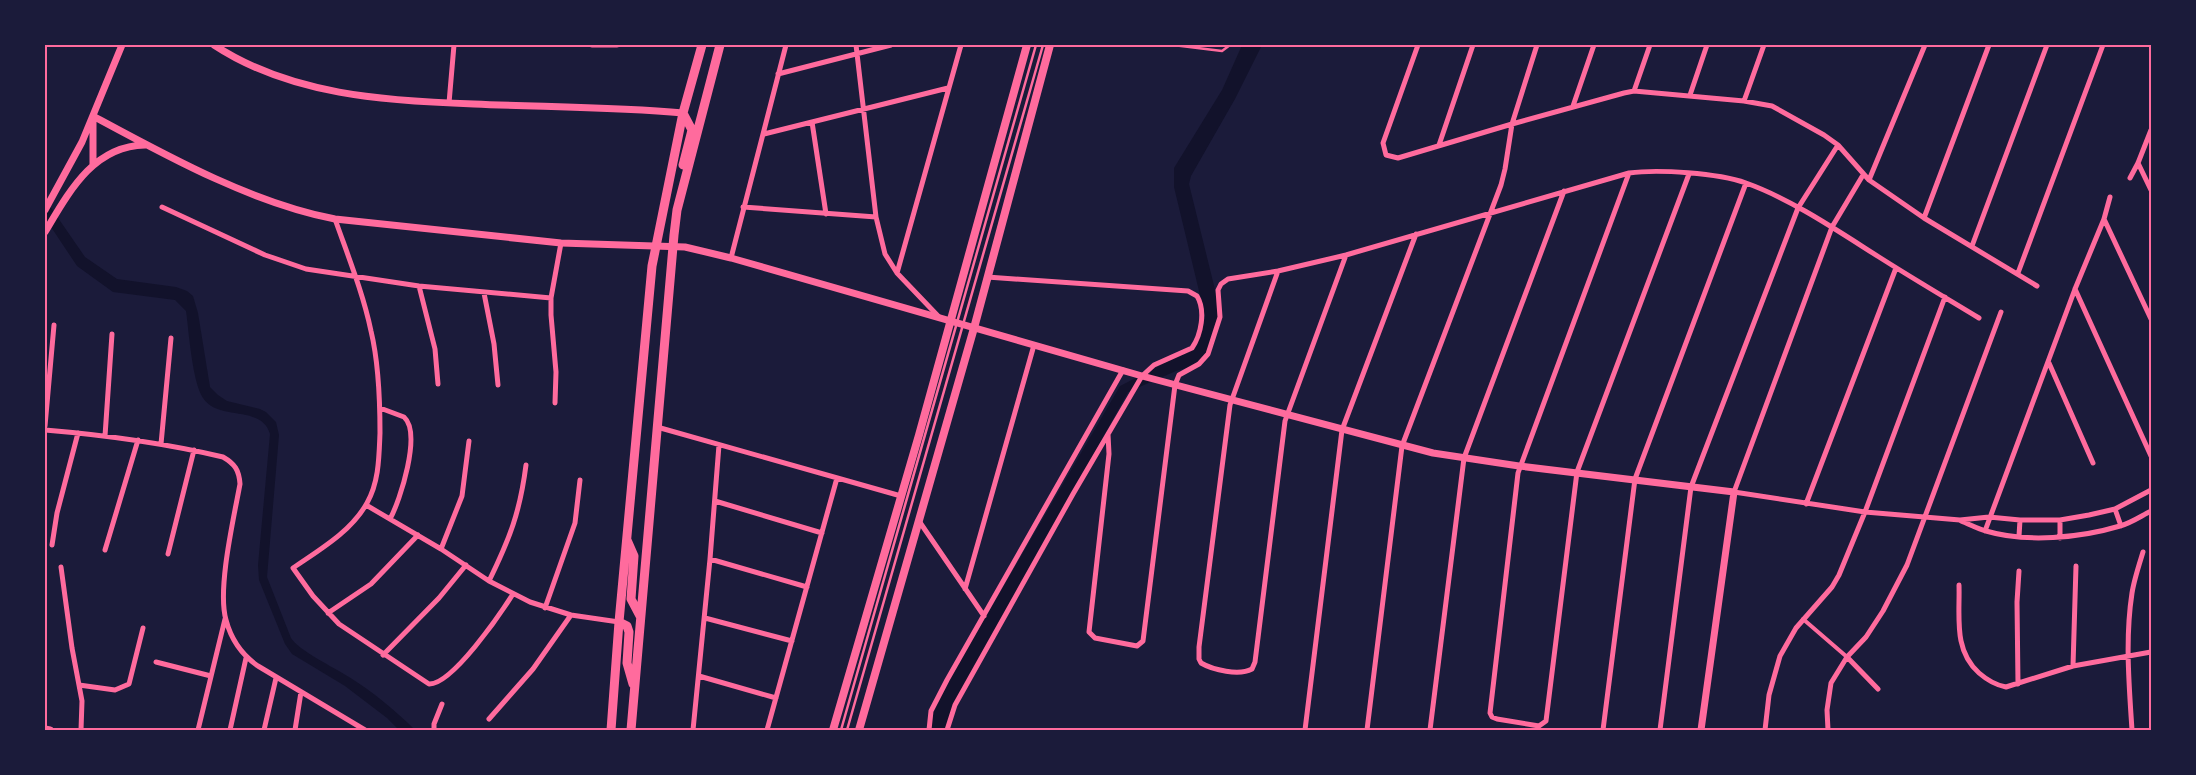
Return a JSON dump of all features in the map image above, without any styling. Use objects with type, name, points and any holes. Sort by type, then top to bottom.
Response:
[{"type":"main road","points":[[611,730],[619,622],[655,247],[683,112],[702,45]]},
{"type":"main road","points":[[631,730],[672,248],[677,210],[720,45]]},
{"type":"main road","points":[[833,730],[901,496],[957,324],[1026,45]]},
{"type":"main road","points":[[859,730],[974,328],[986,276],[1050,45]]},
{"type":"main road","points":[[683,112],[692,130],[683,163],[684,185]]},
{"type":"main road","points":[[627,540],[634,556],[631,599],[640,616]]},
{"type":"main road","points":[[619,622],[627,626],[629,632],[627,663],[634,686]]},
{"type":"street","points":[[45,210],[71,164],[122,45]]},
{"type":"street","points":[[214,45],[248,65],[304,84],[368,96],[449,103],[683,112]]},
{"type":"street","points":[[449,103],[454,45]]},
{"type":"street","points":[[592,45],[617,45]]},
{"type":"street","points":[[731,258],[786,45]]},
{"type":"street","points":[[856,45],[876,217],[885,254],[898,273],[941,319]]},
{"type":"street","points":[[778,74],[891,45]]},
{"type":"street","points":[[898,273],[960,45]]},
{"type":"street","points":[[1418,45],[1383,143],[1383,150],[1386,155],[1398,158],[1573,106],[1634,91],[1690,95],[1772,106],[1824,134],[1838,145],[1863,175],[1924,218],[2018,272],[2037,286]]},
{"type":"street","points":[[1439,145],[1473,45]]},
{"type":"street","points":[[1367,730],[1402,446],[1506,169],[1512,124],[1537,45]]},
{"type":"street","points":[[1573,106],[1594,45]]},
{"type":"street","points":[[1634,91],[1650,45]]},
{"type":"street","points":[[1690,95],[1707,45]]},
{"type":"street","points":[[1744,101],[1764,45]]},
{"type":"street","points":[[1869,180],[1925,45]]},
{"type":"street","points":[[1924,218],[1989,45]]},
{"type":"street","points":[[1972,246],[2047,45]]},
{"type":"street","points":[[2018,272],[2103,45]]},
{"type":"street","points":[[764,134],[948,88]]},
{"type":"street","points":[[93,116],[147,145],[269,200],[306,213],[335,219],[561,243],[685,247],[731,258],[1174,385],[1402,446],[1464,458],[1734,492],[1865,512],[1960,520],[1989,516],[2020,520],[2060,520],[2115,508],[2151,490]]},
{"type":"street","points":[[93,116],[93,165]]},
{"type":"street","points":[[812,122],[826,214]]},
{"type":"street","points":[[2130,178],[2151,130]]},
{"type":"street","points":[[45,232],[68,194],[93,165],[119,150],[147,145]]},
{"type":"street","points":[[1660,730],[1691,487],[1798,208],[1838,145]]},
{"type":"street","points":[[2138,163],[2151,190]]},
{"type":"street","points":[[1108,434],[1109,454],[1089,632],[1095,638],[1133,646],[1140,645],[1143,641],[1174,385],[1179,375],[1198,364],[1208,354],[1220,317],[1218,290],[1221,284],[1228,280],[1278,271],[1346,255],[1564,191],[1641,171],[1726,178],[1746,183],[1832,227],[1979,318]]},
{"type":"street","points":[[1629,173],[1519,466],[1490,713],[1492,717],[1530,725],[1543,725],[1546,721],[1577,472],[1689,174]]},
{"type":"street","points":[[1702,730],[1734,492],[1832,227],[1863,175]]},
{"type":"street","points":[[1603,730],[1635,479],[1746,183]]},
{"type":"street","points":[[1430,730],[1464,458],[1564,191]]},
{"type":"street","points":[[1985,531],[1989,516],[2104,219],[2110,198]]},
{"type":"street","points":[[162,207],[241,244],[284,262],[306,268],[418,286],[551,298]]},
{"type":"street","points":[[743,208],[876,217]]},
{"type":"street","points":[[335,219],[355,276],[371,331],[380,408],[377,470],[373,490],[366,505],[339,535],[293,568],[328,613],[346,629],[425,682],[433,684],[440,681],[476,646],[497,620],[513,594]]},
{"type":"street","points":[[2104,219],[2151,319]]},
{"type":"street","points":[[1305,730],[1342,430],[1416,234]]},
{"type":"street","points":[[555,403],[556,372],[550,315],[551,298],[561,243]]},
{"type":"street","points":[[1278,271],[1231,399],[1199,647],[1201,663],[1215,668],[1240,672],[1252,669],[1256,662],[1287,414],[1346,255]]},
{"type":"street","points":[[1806,504],[1896,268]]},
{"type":"street","points":[[947,730],[955,705],[1142,376],[1154,365],[1187,351],[1195,343],[1202,312],[1198,296],[1188,291],[986,276]]},
{"type":"street","points":[[418,286],[435,349],[438,384]]},
{"type":"street","points":[[2076,289],[2151,456]]},
{"type":"street","points":[[484,293],[494,344],[498,384]]},
{"type":"street","points":[[1765,730],[1769,695],[1780,656],[1803,619],[1832,586],[1839,574],[1865,512],[1945,297]]},
{"type":"street","points":[[1828,730],[1827,710],[1832,683],[1847,657],[1866,636],[1883,611],[1906,565],[2001,312]]},
{"type":"street","points":[[45,426],[54,325]]},
{"type":"street","points":[[105,436],[112,334]]},
{"type":"street","points":[[161,444],[171,338]]},
{"type":"street","points":[[965,589],[1034,345]]},
{"type":"street","points":[[2049,363],[2093,463]]},
{"type":"street","points":[[929,730],[931,711],[1123,370]]},
{"type":"street","points":[[380,408],[404,417],[410,429],[403,489],[390,519]]},
{"type":"street","points":[[657,428],[901,496]]},
{"type":"street","points":[[45,430],[138,440],[194,450],[223,457],[231,462],[239,474],[240,484],[225,576],[225,619],[198,730]]},
{"type":"street","points":[[52,545],[57,513],[78,433]]},
{"type":"street","points":[[105,550],[138,440]]},
{"type":"street","points":[[441,549],[462,496],[469,441]]},
{"type":"street","points":[[693,730],[705,618],[719,445]]},
{"type":"street","points":[[168,554],[194,450]]},
{"type":"street","points":[[489,581],[518,513],[526,465]]},
{"type":"street","points":[[767,730],[837,478]]},
{"type":"street","points":[[545,608],[575,523],[580,480]]},
{"type":"street","points":[[715,501],[822,533]]},
{"type":"street","points":[[366,505],[513,594],[545,608],[571,615],[619,622]]},
{"type":"street","points":[[2115,508],[2122,526]]},
{"type":"street","points":[[1960,520],[1985,531],[2019,536],[2060,538],[2122,526],[2151,511]]},
{"type":"street","points":[[919,520],[984,616]]},
{"type":"street","points":[[2019,536],[2020,520]]},
{"type":"street","points":[[2060,520],[2060,538]]},
{"type":"street","points":[[328,613],[371,584],[418,535]]},
{"type":"street","points":[[2132,730],[2127,657],[2132,591],[2143,552]]},
{"type":"street","points":[[710,559],[807,588]]},
{"type":"street","points":[[383,655],[439,598],[466,565]]},
{"type":"street","points":[[2073,666],[2076,566]]},
{"type":"street","points":[[61,567],[79,685],[82,711],[81,730]]},
{"type":"street","points":[[2018,684],[2017,602],[2019,571]]},
{"type":"street","points":[[1959,585],[1960,643],[1963,653],[1975,669],[1987,680],[1997,685],[2006,687],[2073,666],[2151,652]]},
{"type":"street","points":[[489,719],[533,669],[571,615]]},
{"type":"street","points":[[705,618],[792,641]]},
{"type":"street","points":[[225,619],[237,645],[246,658],[276,678],[365,730]]},
{"type":"street","points":[[1803,619],[1847,657],[1878,689]]},
{"type":"street","points":[[79,685],[115,690],[125,687],[131,680],[143,628]]},
{"type":"street","points":[[230,730],[246,658]]},
{"type":"street","points":[[156,662],[211,676]]},
{"type":"street","points":[[699,676],[776,698]]},
{"type":"street","points":[[264,730],[276,678]]},
{"type":"street","points":[[295,730],[301,692]]},
{"type":"street","points":[[434,730],[434,724],[442,704]]},
{"type":"street","points":[[45,729],[50,730]]},
{"type":"lane","points":[[841,730],[1036,45]]},
{"type":"lane","points":[[847,730],[957,324],[1043,45]]},
{"type":"lane","points":[[1173,45],[1222,51],[1230,45]]},
{"type":"shaded area","points":[[1242,45],[1262,45],[1235,99],[1191,176],[1189,184],[1221,314],[1208,354],[1199,364],[1176,371],[1128,392],[955,705],[947,730],[930,730],[931,711],[1120,386],[1196,347],[1205,316],[1174,187],[1174,168],[1222,90]]},
{"type":"shaded area","points":[[45,199],[85,257],[117,279],[176,287],[187,291],[193,296],[198,313],[210,387],[227,401],[260,409],[276,422],[279,435],[267,577],[291,638],[301,648],[375,695],[415,730],[399,730],[387,718],[345,686],[292,654],[285,644],[259,580],[258,565],[270,434],[265,425],[258,419],[219,410],[203,398],[196,380],[186,311],[175,300],[113,292],[77,266],[45,218]]}]
